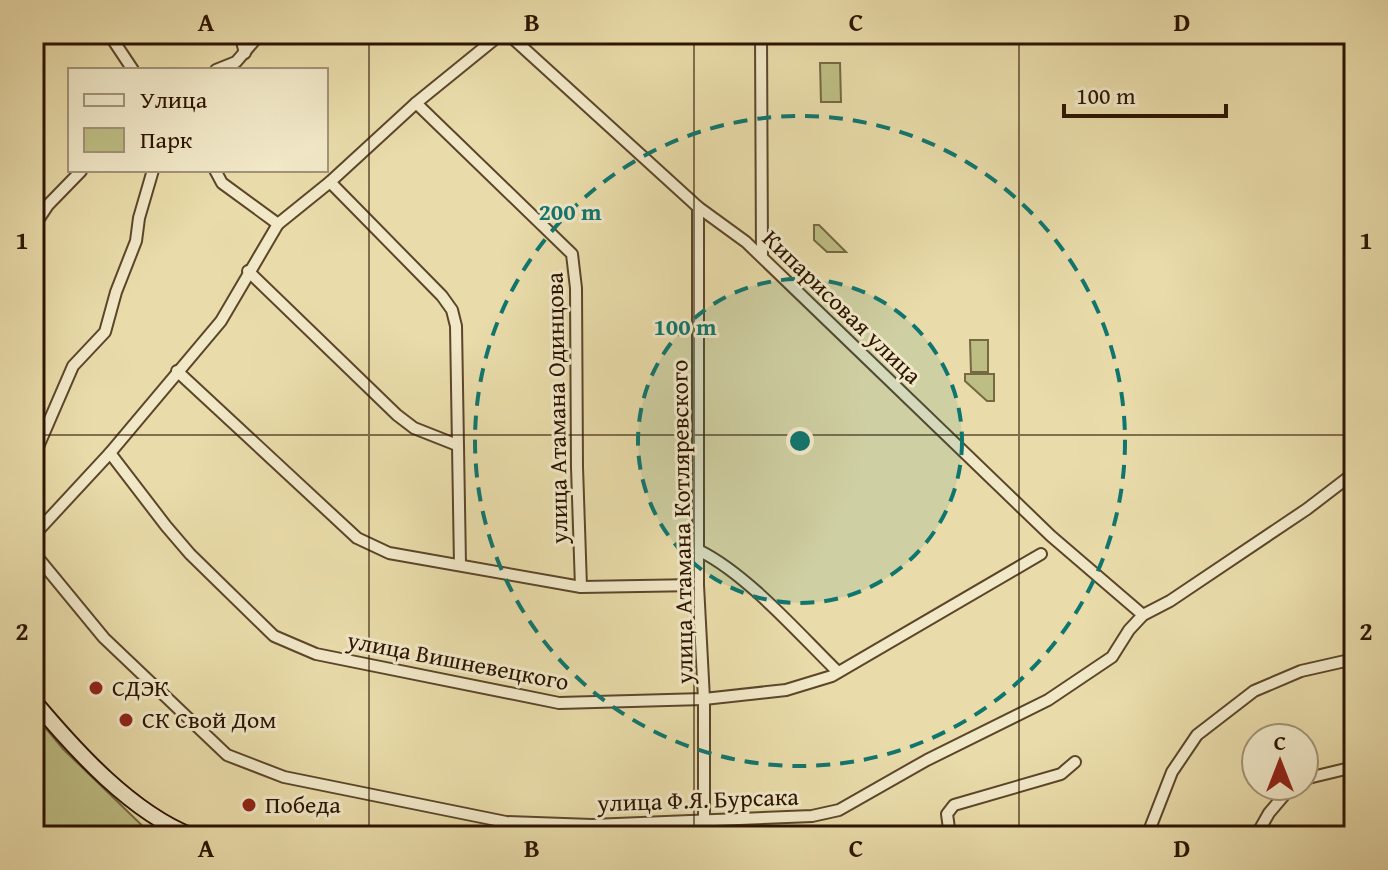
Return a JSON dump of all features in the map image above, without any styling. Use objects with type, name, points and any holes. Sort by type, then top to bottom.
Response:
[{"type":"main road","points":[[34,701],[95,768],[172,828],[192,836]]},
{"type":"street","points":[[109,34],[132,68]]},
{"type":"street","points":[[240,34],[245,53]]},
{"type":"street","points":[[221,68],[236,62],[260,34]]},
{"type":"street","points":[[34,535],[110,453],[221,321],[278,224],[330,182],[416,103],[501,34]]},
{"type":"street","name":"Кипарисовая улица","points":[[508,34],[698,207],[762,256],[1051,536],[1143,615]]},
{"type":"street","points":[[761,34],[762,256]]},
{"type":"street","name":"улица Атамана Одинцова","points":[[416,103],[572,254],[576,288],[581,587]]},
{"type":"street","points":[[34,226],[48,205],[80,172]]},
{"type":"street","points":[[34,456],[73,366],[105,332],[116,292],[136,241],[139,218],[152,172]]},
{"type":"street","points":[[216,172],[222,183],[278,224]]},
{"type":"street","points":[[330,182],[442,296],[452,310],[456,326],[460,565]]},
{"type":"street","name":"улица Атамана Котляревского","points":[[698,207],[698,585],[704,699],[704,836]]},
{"type":"street","points":[[248,271],[397,415],[414,428],[457,445]]},
{"type":"street","points":[[177,371],[357,538],[389,553],[581,587],[698,585]]},
{"type":"street","name":"улица Вишневецкого","points":[[110,453],[190,554],[274,636],[316,654],[559,703],[704,699],[786,690],[838,672],[1041,554]]},
{"type":"street","name":"улица Ф.Я. Бурсака","points":[[34,553],[104,638],[227,755],[284,777],[506,822],[592,825],[812,816],[839,810],[914,767],[1048,700],[1112,657],[1143,615],[1170,601],[1295,518],[1354,473]]},
{"type":"street","points":[[700,551],[767,603],[838,672]]},
{"type":"street","points":[[1147,836],[1172,772],[1197,735],[1254,691],[1301,671],[1354,659]]},
{"type":"street","points":[[1320,775],[1352,767],[1354,699]]},
{"type":"street","points":[[950,836],[947,814],[954,805],[1061,774],[1075,762]]},
{"type":"street","points":[[1256,836],[1278,802]]},
{"type":"green space","points":[[820,63],[840,63],[841,102],[821,102]]},
{"type":"green space","points":[[814,225],[819,225],[846,252],[827,252],[814,240]]},
{"type":"green space","points":[[970,340],[988,340],[988,372],[971,372]]},
{"type":"green space","points":[[965,374],[994,374],[994,401],[987,401],[965,381]]},
{"type":"green space","points":[[34,714],[63,749],[153,836],[34,836]]},
{"type":"place","name":"СДЭК","points":[[96,688]]},
{"type":"place","name":"СК Свой Дом","points":[[126,720]]},
{"type":"place","name":"Победа","points":[[249,805]]}]
